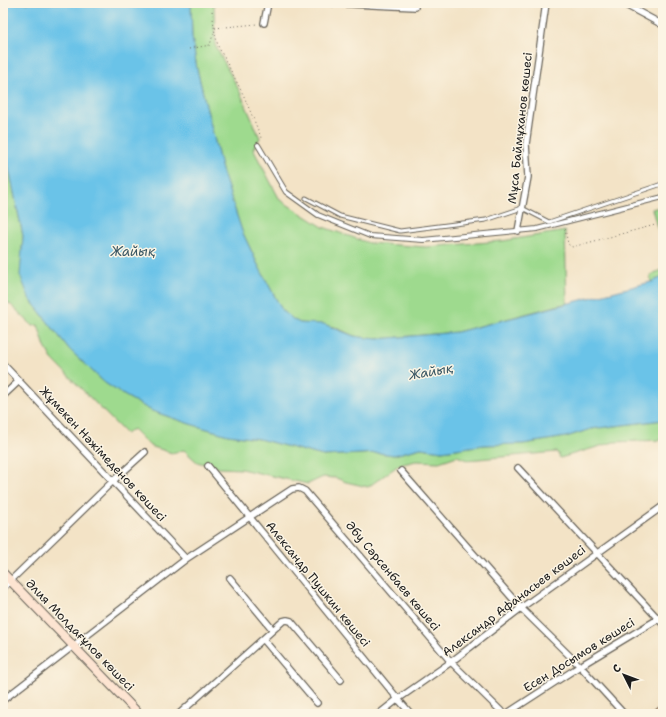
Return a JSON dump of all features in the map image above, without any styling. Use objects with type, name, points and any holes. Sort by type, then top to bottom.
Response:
[{"type":"main road","name":"Әлия Молдағұлов көшесі","points":[[3,573],[139,714]]},
{"type":"main road","points":[[658,714],[663,710]]},
{"type":"street","points":[[264,23],[268,3]]},
{"type":"street","points":[[330,3],[415,7]]},
{"type":"street","name":"Мұса Баймұханов көшесі","points":[[518,231],[528,177],[526,144],[546,3]]},
{"type":"street","points":[[622,3],[663,25]]},
{"type":"street","points":[[258,144],[286,192],[318,215],[370,236],[423,240],[536,229],[663,197]]},
{"type":"street","name":"Жұмекен Нәжімеденов көшесі","points":[[3,364],[186,559]]},
{"type":"street","points":[[3,396],[19,381]]},
{"type":"street","points":[[3,588],[145,452]]},
{"type":"street","name":"Александр Пушкин көшесі","points":[[208,466],[411,714]]},
{"type":"street","points":[[518,468],[597,553],[661,617],[663,624]]},
{"type":"street","points":[[401,471],[521,608],[580,666],[624,714]]},
{"type":"street","name":"Әбу Сәрсенбаев көшесі","points":[[250,517],[292,489],[299,488],[305,491],[451,662],[505,714]]},
{"type":"street","name":"Александр Афанасьев көшесі","points":[[379,714],[451,662],[521,608],[663,506]]},
{"type":"street","points":[[3,700],[186,559],[250,517]]},
{"type":"street","points":[[230,578],[273,630]]},
{"type":"street","name":"Есен Досымов көшесі","points":[[505,714],[661,617]]},
{"type":"street","points":[[179,714],[283,621],[287,620],[291,621],[341,680]]},
{"type":"street","points":[[263,639],[317,703]]},
{"type":"lane","points":[[306,198],[340,216],[400,231],[486,220],[522,208],[549,222],[662,184]]},
{"type":"path","points":[[211,3],[218,46],[243,94],[261,137],[258,144]]},
{"type":"path","points":[[215,28],[264,23]]},
{"type":"path","points":[[189,49],[210,45],[215,28]]},
{"type":"path","points":[[566,231],[568,244],[572,247],[654,225]]},
{"type":"green space","points":[[191,3],[214,3],[215,45],[240,92],[260,138],[253,149],[280,200],[323,227],[369,243],[426,247],[502,241],[565,231],[567,303],[457,332],[378,339],[354,336],[335,327],[300,323],[294,320],[282,310],[257,263],[242,231],[222,170],[197,69],[192,37]]},
{"type":"green space","points":[[3,140],[23,236],[22,248],[29,298],[70,350],[105,383],[152,411],[228,435],[259,439],[323,456],[379,453],[394,455],[421,448],[442,451],[484,445],[523,444],[566,437],[591,429],[663,420],[663,440],[614,442],[560,458],[557,452],[467,460],[457,456],[439,462],[416,461],[399,465],[368,487],[336,478],[323,477],[308,484],[241,469],[219,468],[197,462],[184,450],[172,453],[150,446],[133,429],[126,434],[52,359],[45,347],[38,325],[33,326],[10,304],[3,301]]},
{"type":"green space","points":[[663,206],[663,230],[658,231],[652,209]]},
{"type":"green space","points":[[663,269],[663,277],[651,282],[650,275]]},
{"type":"water","name":"Жайық","points":[[3,3],[191,3],[192,37],[197,69],[222,170],[242,231],[282,310],[300,323],[324,324],[354,336],[378,339],[457,332],[651,282],[663,277],[663,420],[591,429],[566,437],[523,444],[484,445],[442,451],[421,448],[394,455],[379,453],[323,456],[259,439],[228,435],[190,424],[152,411],[122,394],[105,383],[70,350],[29,298],[20,275],[23,236],[3,140]]}]
